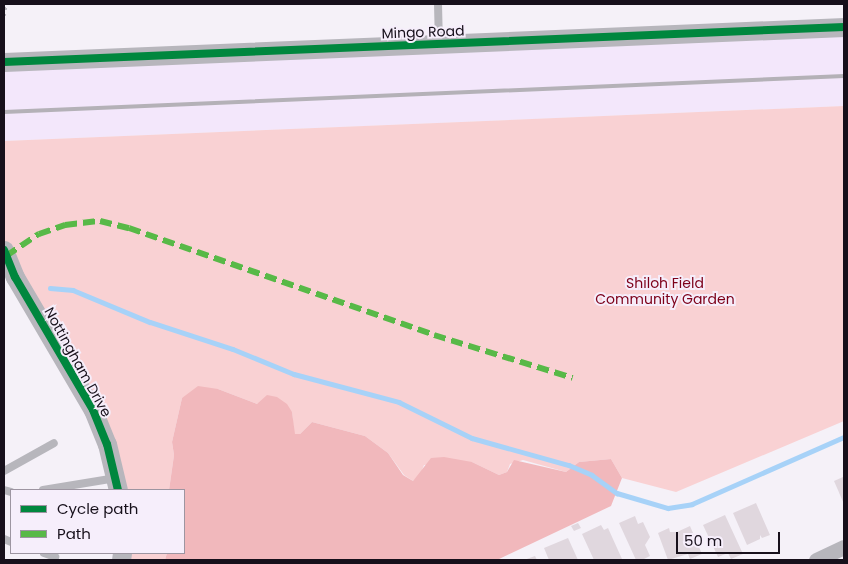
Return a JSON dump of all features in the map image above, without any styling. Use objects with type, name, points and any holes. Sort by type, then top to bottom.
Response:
[{"type":"street","name":"Mingo Road","points":[[4,62],[844,27]]},
{"type":"street","name":"Nottingham Drive","points":[[4,250],[15,277],[93,410],[117,484]]},
{"type":"street","points":[[822,559],[844,547]]},
{"type":"lane","points":[[438,4],[439,44]]},
{"type":"lane","points":[[4,471],[54,443]]},
{"type":"lane","points":[[55,489],[117,484]]},
{"type":"lane","points":[[48,554],[55,556]]},
{"type":"path","points":[[4,16],[6,4]]},
{"type":"shaded area","points":[[844,27],[844,106],[4,141],[4,62]]},
{"type":"shaded area","points":[[198,386],[218,389],[257,404],[267,395],[277,397],[287,404],[292,412],[295,434],[300,434],[312,422],[365,436],[388,453],[403,475],[413,481],[431,458],[444,457],[472,462],[499,475],[507,472],[514,460],[566,472],[579,462],[611,459],[622,478],[611,506],[497,560],[165,560],[167,554],[185,554],[185,489],[169,489],[174,455],[172,442],[182,398]]},
{"type":"green space","name":"Shiloh Field Community Garden","points":[[844,106],[844,421],[676,492],[622,478],[611,459],[579,462],[566,472],[523,460],[510,464],[507,472],[499,475],[472,462],[424,465],[420,475],[413,481],[404,475],[388,453],[365,436],[312,422],[300,434],[294,434],[292,412],[263,402],[257,404],[218,389],[182,398],[172,442],[174,455],[169,489],[118,489],[112,461],[4,250],[4,141]]},
{"type":"green space","points":[[122,554],[167,554],[165,560],[121,560]]},
{"type":"building","points":[[843,477],[844,479],[844,504],[834,481]]},
{"type":"building","points":[[756,503],[770,535],[762,538],[760,535],[760,539],[747,545],[733,513]]},
{"type":"building","points":[[725,515],[743,554],[731,559],[728,553],[718,557],[703,525]]},
{"type":"building","points":[[635,516],[638,524],[643,522],[650,537],[645,545],[650,556],[642,560],[636,560],[619,523]]},
{"type":"building","points":[[578,523],[581,528],[574,531],[571,526]]},
{"type":"building","points":[[601,525],[604,530],[608,528],[622,559],[594,560],[582,534]]},
{"type":"building","points":[[690,526],[702,554],[690,559],[688,554],[668,560],[658,533],[669,528],[670,532],[677,532]]},
{"type":"building","points":[[568,538],[578,560],[549,560],[544,548]]},
{"type":"building","points":[[535,556],[537,560],[524,560]]},
{"type":"waterway","points":[[50,288],[73,290],[150,322],[233,349],[294,374],[399,402],[472,438],[569,465],[592,475],[617,493],[668,508],[692,504],[844,437]]},
{"type":"railway","points":[[4,112],[844,76]]},
{"type":"marked path","points":[[6,256],[39,234],[65,225],[100,221],[129,228],[434,335],[573,378]]},
{"type":"cycle path","points":[[4,62],[844,27]]},
{"type":"cycle path","points":[[4,250],[15,277],[93,410],[107,444],[118,489]]}]
